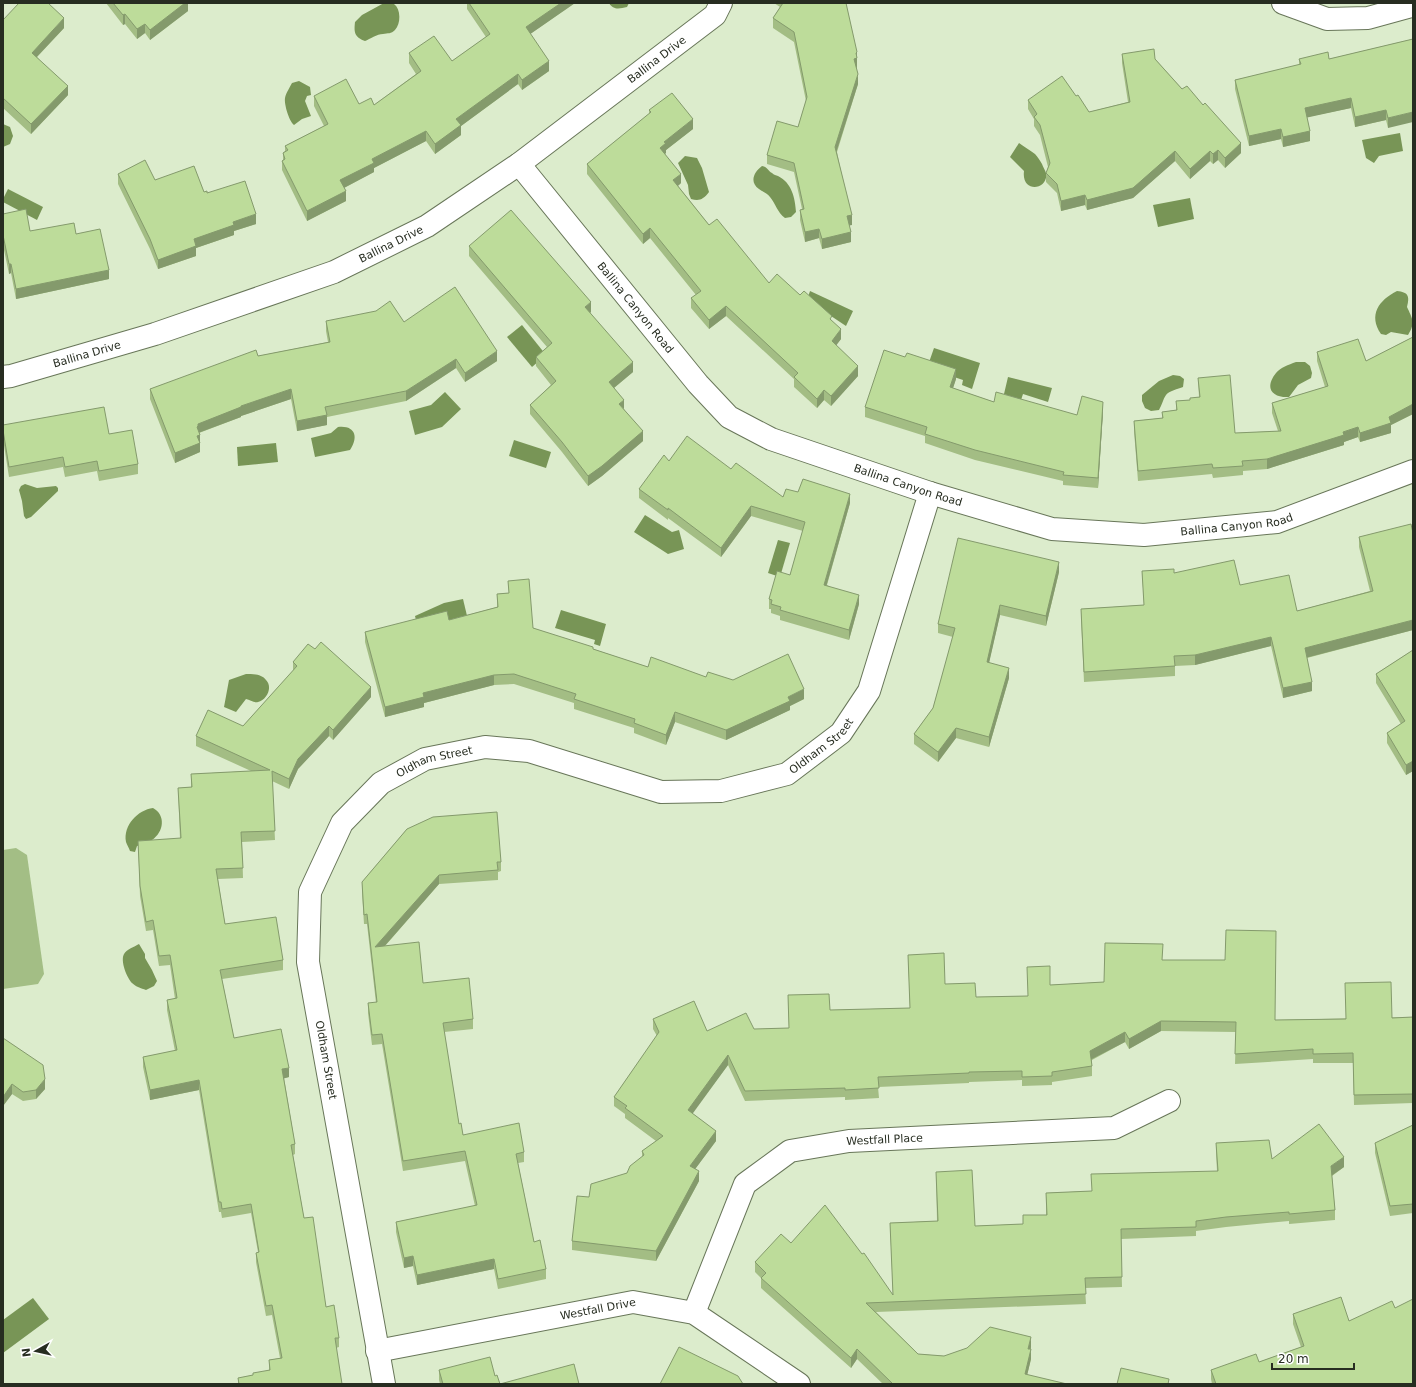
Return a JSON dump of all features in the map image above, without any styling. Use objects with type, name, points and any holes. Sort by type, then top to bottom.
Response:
[{"type":"street","name":"Ballina Drive","points":[[3,377],[11,376],[155,334],[334,272],[427,226],[519,164],[715,15],[721,3]]},
{"type":"street","points":[[1283,3],[1327,18],[1368,18],[1408,8],[1413,4]]},
{"type":"street","name":"Ballina Canyon Road","points":[[519,164],[698,384],[730,417],[771,439],[930,493],[1052,529],[1144,535],[1277,522],[1413,471]]},
{"type":"street","name":"Oldham Street","points":[[384,1384],[308,962],[310,892],[342,823],[381,783],[425,759],[485,748],[529,751],[661,792],[721,791],[788,774],[841,733],[869,691],[930,493]]},
{"type":"street","name":"Westfall Place","points":[[694,1313],[745,1184],[790,1151],[849,1141],[1114,1128],[1169,1101]]},
{"type":"street","name":"Westfall Drive","points":[[377,1351],[633,1302],[694,1313],[799,1384]]},
{"type":"shaded area","points":[[384,3],[393,3],[398,9],[399,20],[397,27],[391,33],[378,35],[365,41],[359,38],[355,31],[355,22],[362,15]]},
{"type":"shaded area","points":[[609,3],[629,3],[627,7],[614,8]]},
{"type":"shaded area","points":[[299,81],[310,87],[311,95],[307,96],[305,101],[311,116],[302,119],[294,125],[287,112],[285,98],[292,83]]},
{"type":"shaded area","points":[[3,124],[10,127],[13,136],[10,144],[3,147]]},
{"type":"shaded area","points":[[1400,133],[1403,151],[1379,156],[1374,163],[1366,158],[1362,140]]},
{"type":"shaded area","points":[[1019,143],[1035,154],[1042,164],[1046,173],[1046,179],[1040,186],[1030,186],[1024,178],[1024,171],[1010,157]]},
{"type":"shaded area","points":[[685,156],[697,158],[702,168],[709,192],[701,199],[691,199],[689,194],[688,185],[678,163]]},
{"type":"shaded area","points":[[762,166],[766,167],[771,172],[783,179],[790,187],[794,196],[796,212],[791,217],[785,218],[782,216],[769,196],[759,189],[754,183],[753,180],[755,174]]},
{"type":"shaded area","points":[[8,189],[43,207],[37,220],[3,202]]},
{"type":"shaded area","points":[[1190,198],[1194,219],[1158,227],[1153,205]]},
{"type":"shaded area","points":[[810,291],[853,311],[846,326],[807,300]]},
{"type":"shaded area","points":[[1397,291],[1404,292],[1408,297],[1407,307],[1412,318],[1412,327],[1408,335],[1391,332],[1386,335],[1381,334],[1375,321],[1377,309],[1385,299]]},
{"type":"shaded area","points":[[522,325],[546,355],[532,367],[507,337]]},
{"type":"shaded area","points":[[934,348],[980,363],[972,389],[962,385],[963,380],[927,368]]},
{"type":"shaded area","points":[[1296,362],[1305,362],[1310,366],[1312,373],[1311,378],[1298,385],[1289,397],[1274,394],[1270,387],[1272,378],[1282,368]]},
{"type":"shaded area","points":[[1173,375],[1180,376],[1184,379],[1183,387],[1167,394],[1159,410],[1151,411],[1145,408],[1142,401],[1142,395],[1159,381]]},
{"type":"shaded area","points":[[1008,377],[1052,388],[1048,402],[1023,394],[1021,400],[1004,394]]},
{"type":"shaded area","points":[[445,392],[461,409],[442,427],[415,435],[409,411],[431,405]]},
{"type":"shaded area","points":[[338,427],[348,428],[354,433],[354,441],[350,450],[315,457],[311,438],[331,433]]},
{"type":"shaded area","points":[[514,440],[551,452],[546,468],[509,456]]},
{"type":"shaded area","points":[[276,443],[278,462],[238,466],[237,447]]},
{"type":"shaded area","points":[[25,484],[37,488],[56,486],[58,488],[58,491],[31,517],[26,519],[24,516],[19,490],[21,486]]},
{"type":"shaded area","points":[[645,515],[672,532],[679,530],[684,549],[668,554],[634,532]]},
{"type":"shaded area","points":[[778,540],[790,543],[780,577],[768,573]]},
{"type":"shaded area","points":[[463,599],[468,620],[418,628],[415,616],[444,603]]},
{"type":"shaded area","points":[[561,610],[606,624],[600,646],[594,644],[595,640],[555,628]]},
{"type":"shaded area","points":[[246,674],[262,677],[268,683],[269,690],[264,699],[254,702],[246,699],[236,712],[224,707],[229,680]]},
{"type":"shaded area","points":[[153,808],[162,819],[159,833],[156,837],[145,844],[137,846],[135,852],[130,851],[126,842],[129,824],[137,815],[147,809]]},
{"type":"shaded area","points":[[16,848],[27,855],[44,974],[38,984],[3,989],[3,850]]},
{"type":"shaded area","points":[[139,944],[157,981],[154,986],[146,990],[130,981],[123,965],[123,957],[125,952]]},
{"type":"shaded area","points":[[33,1298],[49,1319],[3,1353],[3,1320]]},
{"type":"building","points":[[19,3],[48,3],[64,18],[32,53],[68,86],[31,124],[3,98],[3,20]]},
{"type":"building","points":[[113,3],[185,3],[150,30],[145,24],[137,29],[125,14],[123,15]]},
{"type":"building","points":[[469,3],[561,3],[526,27],[549,61],[522,80],[518,74],[456,119],[461,125],[435,144],[426,131],[372,159],[374,163],[340,180],[346,191],[307,211],[282,161],[285,159],[283,153],[288,150],[285,146],[328,124],[314,96],[346,79],[359,104],[371,98],[374,105],[421,71],[409,53],[434,36],[452,61],[490,34]]},
{"type":"building","points":[[783,3],[846,3],[857,52],[857,58],[854,59],[858,74],[835,147],[852,215],[847,216],[851,232],[822,239],[819,229],[805,232],[800,210],[804,209],[794,163],[767,155],[777,121],[798,127],[807,97],[794,32],[773,18]]},
{"type":"building","points":[[1413,39],[1413,112],[1388,118],[1386,110],[1355,117],[1351,98],[1305,108],[1310,131],[1283,137],[1281,129],[1249,136],[1235,80],[1301,64],[1299,59],[1328,52],[1329,59]]},
{"type":"building","points":[[1154,49],[1155,59],[1182,89],[1187,86],[1203,105],[1205,103],[1241,143],[1225,158],[1218,150],[1213,154],[1210,151],[1190,169],[1175,151],[1133,188],[1087,200],[1085,195],[1061,201],[1057,184],[1046,173],[1050,163],[1040,125],[1034,117],[1037,114],[1028,100],[1062,76],[1076,96],[1078,95],[1089,112],[1130,102],[1122,54]]},
{"type":"building","points":[[672,93],[693,119],[664,142],[666,143],[660,148],[681,174],[673,180],[709,225],[717,219],[769,283],[777,274],[800,295],[804,291],[832,316],[830,319],[841,329],[832,341],[858,366],[831,396],[824,390],[817,399],[794,377],[798,373],[726,306],[709,320],[691,298],[701,291],[650,228],[643,234],[587,164],[651,112],[649,110]]},
{"type":"building","points":[[145,160],[155,180],[194,166],[204,192],[207,191],[207,193],[245,181],[256,214],[233,222],[234,225],[194,239],[196,246],[158,260],[150,239],[118,174]]},
{"type":"building","points":[[26,209],[30,231],[74,223],[76,234],[100,229],[109,270],[16,289],[3,235],[3,214]]},
{"type":"building","points":[[511,210],[591,302],[585,307],[633,362],[609,382],[624,400],[619,404],[643,431],[588,476],[562,442],[530,405],[556,381],[536,357],[552,343],[469,246]]},
{"type":"building","points":[[455,287],[497,351],[465,373],[456,359],[406,391],[325,407],[327,415],[297,421],[291,389],[241,406],[198,424],[197,427],[200,435],[197,436],[200,443],[175,453],[150,389],[256,350],[258,356],[330,342],[326,321],[376,311],[390,301],[404,322]]},
{"type":"building","points":[[1413,337],[1413,404],[1389,417],[1391,423],[1360,433],[1358,427],[1343,432],[1344,435],[1267,459],[1242,461],[1243,466],[1213,468],[1212,464],[1138,471],[1134,421],[1163,418],[1162,412],[1177,410],[1176,401],[1190,400],[1190,398],[1200,397],[1198,378],[1230,375],[1235,433],[1281,431],[1272,403],[1328,386],[1317,352],[1358,339],[1366,361]]},
{"type":"building","points":[[884,350],[905,357],[907,353],[956,369],[950,387],[994,402],[996,392],[1077,415],[1082,396],[1103,402],[1098,478],[1063,475],[1064,472],[975,450],[925,434],[927,427],[865,407]]},
{"type":"building","points":[[104,407],[109,434],[132,430],[138,464],[99,471],[97,461],[65,467],[63,457],[9,467],[3,425]]},
{"type":"building","points":[[687,436],[731,469],[736,463],[783,497],[786,489],[798,492],[803,479],[850,494],[824,585],[859,595],[849,630],[780,610],[781,607],[771,604],[772,600],[769,599],[777,571],[790,575],[805,522],[751,506],[721,548],[668,508],[668,510],[639,489],[664,455],[669,461]]},
{"type":"building","points":[[1411,524],[1413,533],[1413,620],[1305,648],[1312,682],[1283,688],[1271,637],[1195,655],[1174,656],[1175,666],[1084,672],[1081,609],[1144,605],[1142,571],[1174,569],[1174,573],[1234,560],[1240,585],[1289,575],[1297,611],[1373,591],[1359,537]]},
{"type":"building","points":[[958,538],[1059,562],[1046,616],[1000,605],[987,662],[1009,668],[989,737],[956,728],[938,752],[914,734],[933,708],[955,628],[938,624]]},
{"type":"building","points":[[529,579],[533,628],[593,647],[593,649],[648,667],[651,657],[706,677],[708,672],[733,680],[788,654],[804,689],[788,697],[790,701],[726,730],[675,712],[666,735],[634,723],[635,719],[574,699],[576,694],[514,674],[494,675],[423,693],[424,697],[385,707],[365,632],[447,611],[449,620],[498,607],[497,594],[509,593],[508,581]]},
{"type":"building","points":[[321,642],[371,687],[333,730],[329,726],[298,759],[289,779],[272,771],[275,831],[241,832],[243,868],[216,869],[225,924],[276,917],[283,960],[220,970],[234,1038],[281,1029],[289,1068],[282,1069],[295,1144],[291,1145],[304,1218],[313,1217],[326,1307],[334,1305],[339,1338],[335,1338],[342,1384],[239,1384],[238,1378],[253,1375],[253,1373],[270,1370],[269,1360],[282,1358],[272,1305],[266,1306],[256,1253],[259,1252],[251,1204],[222,1209],[221,1202],[219,1202],[199,1080],[150,1090],[143,1057],[177,1050],[167,1000],[177,998],[170,955],[159,956],[153,920],[146,922],[140,886],[138,841],[181,838],[178,788],[192,787],[191,774],[270,770],[196,736],[208,710],[243,726],[297,666],[293,662],[308,644],[315,649]]},
{"type":"building","points":[[1413,650],[1413,761],[1406,765],[1387,733],[1405,721],[1376,674]]},
{"type":"building","points":[[497,812],[501,862],[497,862],[498,870],[439,875],[375,947],[419,942],[423,983],[469,978],[473,1019],[443,1023],[459,1124],[461,1123],[463,1135],[519,1123],[524,1152],[516,1154],[534,1242],[540,1240],[546,1269],[498,1279],[494,1259],[417,1275],[413,1256],[404,1258],[396,1222],[477,1205],[465,1151],[403,1161],[382,1034],[372,1035],[368,1003],[377,1002],[367,914],[364,915],[362,882],[407,829],[433,817]]},
{"type":"building","points":[[1226,930],[1276,931],[1275,1020],[1346,1019],[1345,983],[1391,982],[1392,1018],[1413,1017],[1413,1094],[1354,1095],[1353,1053],[1313,1054],[1313,1049],[1235,1054],[1236,1022],[1161,1021],[1129,1039],[1125,1032],[1090,1051],[1092,1066],[1052,1072],[1052,1076],[1022,1077],[1022,1071],[969,1072],[878,1077],[879,1088],[845,1090],[845,1088],[745,1091],[728,1055],[688,1110],[716,1131],[690,1166],[699,1171],[656,1251],[572,1241],[577,1196],[589,1197],[591,1184],[627,1173],[630,1166],[644,1155],[642,1151],[663,1136],[625,1108],[627,1106],[614,1097],[659,1032],[653,1019],[694,1001],[707,1031],[746,1013],[754,1029],[789,1028],[788,995],[829,994],[830,1010],[910,1008],[908,955],[944,953],[945,984],[975,983],[976,997],[1028,996],[1027,967],[1050,966],[1050,985],[1104,982],[1105,943],[1163,944],[1162,960],[1225,960]]},
{"type":"building","points":[[3,1038],[43,1065],[45,1079],[36,1090],[23,1092],[12,1084],[3,1097]]},
{"type":"building","points":[[1319,1124],[1344,1157],[1331,1166],[1335,1210],[1226,1217],[1196,1221],[1196,1227],[1121,1229],[1122,1277],[1085,1278],[1086,1294],[866,1303],[918,1354],[944,1356],[967,1348],[990,1327],[1031,1337],[1028,1349],[1031,1349],[1025,1374],[1067,1384],[893,1384],[857,1349],[851,1358],[761,1278],[766,1273],[755,1262],[781,1234],[791,1243],[825,1205],[862,1254],[864,1253],[893,1295],[890,1223],[938,1221],[936,1172],[972,1170],[975,1226],[1023,1224],[1023,1215],[1047,1215],[1046,1193],[1092,1191],[1091,1174],[1218,1171],[1216,1143],[1269,1140],[1272,1159]]},
{"type":"building","points":[[1413,1125],[1413,1204],[1390,1206],[1375,1143]]},
{"type":"building","points":[[1341,1297],[1349,1321],[1392,1301],[1395,1308],[1413,1299],[1413,1384],[1216,1384],[1211,1370],[1256,1354],[1259,1362],[1304,1346],[1293,1314]]},
{"type":"building","points":[[679,1347],[738,1376],[743,1384],[660,1384]]},
{"type":"building","points":[[490,1357],[495,1376],[497,1375],[500,1384],[443,1384],[439,1370]]},
{"type":"building","points":[[574,1364],[579,1384],[500,1384]]},
{"type":"building","points":[[1121,1368],[1169,1379],[1168,1384],[1117,1384]]}]
